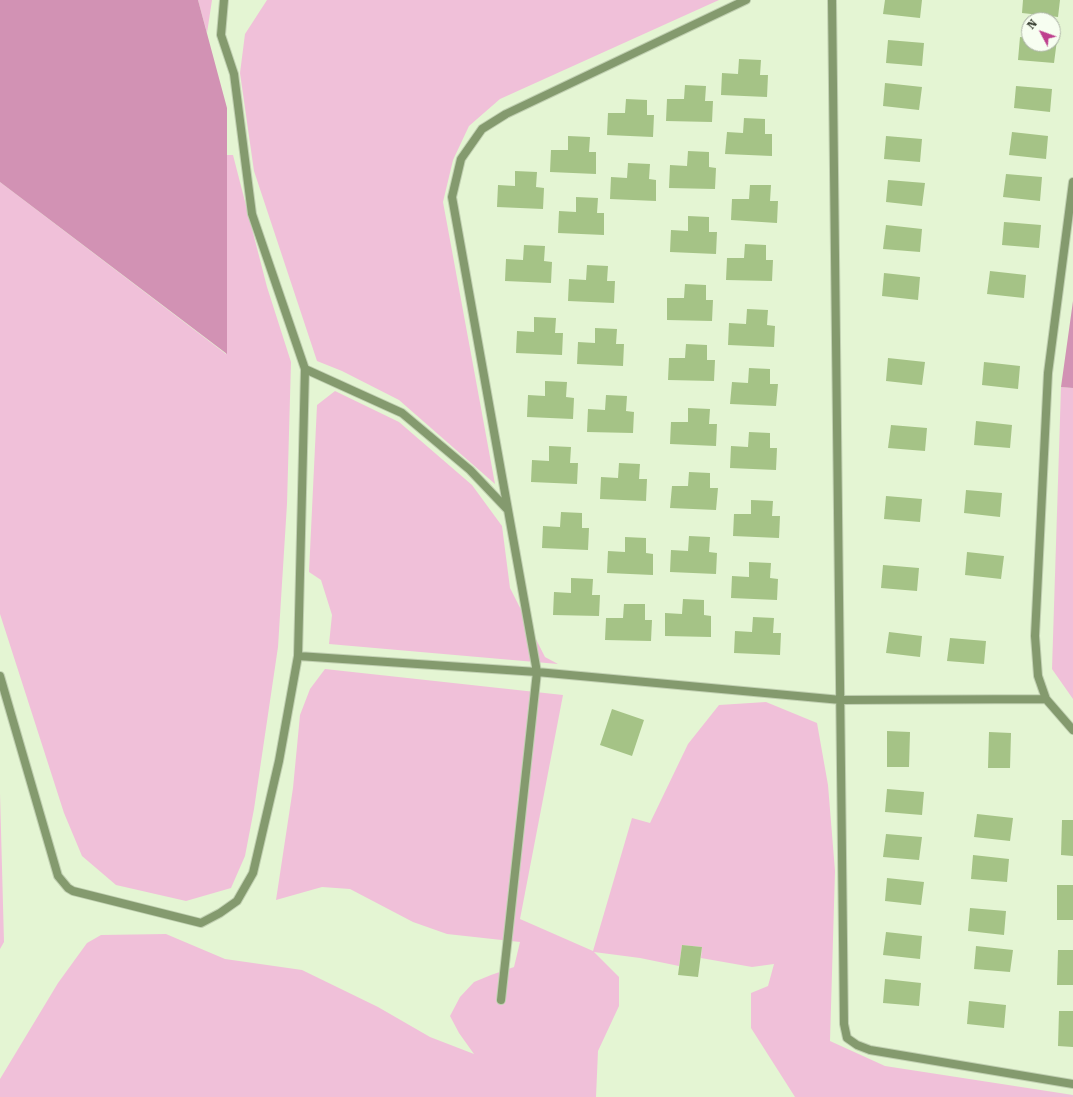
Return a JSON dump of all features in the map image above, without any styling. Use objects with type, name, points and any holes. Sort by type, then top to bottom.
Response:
[{"type":"street","points":[[0,676],[58,876],[68,888],[73,891],[201,923],[220,913],[237,901],[253,872],[279,761],[298,656],[305,369],[252,214],[234,74],[221,35],[224,0]]},
{"type":"street","points":[[501,1000],[537,672],[452,197],[461,159],[482,129],[506,114],[746,0]]},
{"type":"street","points":[[832,0],[844,1024],[847,1038],[870,1050],[1073,1084]]},
{"type":"street","points":[[1073,182],[1048,373],[1035,636],[1038,676],[1046,699],[1073,730]]},
{"type":"street","points":[[305,369],[402,413],[470,470],[508,510]]},
{"type":"street","points":[[298,656],[537,672],[841,700],[1046,699]]},
{"type":"shaded area","points":[[0,0],[198,0],[227,108],[227,354],[0,182]]},
{"type":"shaded area","points":[[198,0],[212,0],[207,33]]},
{"type":"shaded area","points":[[267,0],[719,0],[500,99],[469,126],[453,160],[443,202],[495,484],[399,400],[342,371],[317,361],[254,171],[240,73],[245,34]]},
{"type":"shaded area","points":[[227,155],[233,155],[267,287],[291,362],[287,504],[278,647],[254,809],[245,856],[231,888],[186,901],[116,885],[82,856],[64,813],[0,614],[0,182],[226,354]]},
{"type":"shaded area","points":[[1073,301],[1073,388],[1061,387]]},
{"type":"shaded area","points":[[1061,387],[1073,388],[1073,699],[1052,669]]},
{"type":"shaded area","points":[[335,391],[399,422],[472,485],[502,526],[510,588],[545,657],[558,664],[329,644],[332,615],[321,580],[309,572],[317,405]]},
{"type":"shaded area","points":[[325,669],[563,695],[520,919],[593,951],[632,818],[650,823],[688,744],[719,705],[766,702],[817,723],[828,785],[835,871],[830,1041],[885,1066],[1073,1095],[1073,1097],[795,1097],[751,1028],[751,993],[768,986],[774,964],[752,967],[701,958],[702,947],[682,945],[679,966],[640,958],[594,952],[619,977],[619,1006],[598,1051],[596,1097],[0,1097],[0,1079],[58,983],[87,943],[101,935],[166,934],[225,959],[302,970],[378,1007],[430,1037],[474,1054],[459,1033],[450,1016],[460,997],[474,982],[514,967],[520,942],[447,934],[413,922],[350,889],[322,887],[276,900],[293,788],[300,715],[310,689]]},
{"type":"shaded area","points":[[0,793],[4,942],[0,949]]},
{"type":"building","points":[[885,0],[922,0],[920,18],[883,14]]},
{"type":"building","points":[[1023,0],[1060,0],[1059,12],[1022,12]]},
{"type":"building","points":[[1020,37],[1021,52],[1055,52],[1054,63],[1018,60]]},
{"type":"building","points":[[888,40],[924,43],[922,66],[886,63]]},
{"type":"building","points":[[739,59],[761,60],[760,75],[768,75],[767,97],[721,95],[722,73],[738,74]]},
{"type":"building","points":[[885,83],[922,87],[919,110],[883,106]]},
{"type":"building","points":[[685,85],[706,86],[705,101],[713,101],[712,122],[666,121],[667,99],[684,99]]},
{"type":"building","points":[[1016,86],[1052,89],[1050,112],[1014,108]]},
{"type":"building","points":[[626,99],[647,100],[647,115],[654,115],[653,137],[607,135],[608,113],[625,113]]},
{"type":"building","points":[[744,118],[765,119],[765,134],[772,134],[772,156],[725,154],[727,132],[743,133]]},
{"type":"building","points":[[1012,132],[1048,136],[1046,159],[1009,155]]},
{"type":"building","points":[[568,136],[590,137],[589,152],[596,152],[596,174],[550,172],[551,150],[568,150]]},
{"type":"building","points":[[886,136],[922,139],[920,162],[884,159]]},
{"type":"building","points":[[688,151],[709,152],[709,167],[716,168],[715,189],[669,188],[670,165],[687,166]]},
{"type":"building","points":[[628,163],[650,164],[649,179],[656,180],[656,201],[610,199],[611,177],[627,178]]},
{"type":"building","points":[[515,171],[537,172],[536,187],[544,188],[543,209],[497,207],[498,185],[515,186]]},
{"type":"building","points":[[1006,174],[1042,177],[1040,201],[1003,197]]},
{"type":"building","points":[[888,180],[925,183],[922,206],[886,202]]},
{"type":"building","points":[[750,185],[771,185],[770,201],[778,201],[777,223],[731,220],[732,199],[749,199]]},
{"type":"building","points":[[576,197],[598,198],[597,213],[604,213],[604,235],[558,233],[559,211],[576,212]]},
{"type":"building","points":[[688,216],[709,217],[709,232],[717,232],[716,254],[670,252],[671,230],[688,231]]},
{"type":"building","points":[[1004,222],[1041,225],[1039,248],[1002,245]]},
{"type":"building","points":[[886,225],[922,229],[920,252],[883,249]]},
{"type":"building","points":[[745,244],[766,245],[766,260],[773,260],[772,281],[726,280],[727,258],[744,258]]},
{"type":"building","points":[[524,245],[545,246],[544,261],[552,262],[551,283],[505,281],[506,259],[523,260]]},
{"type":"building","points":[[587,265],[608,266],[607,281],[615,281],[614,303],[568,301],[569,279],[586,280]]},
{"type":"building","points":[[990,271],[1026,275],[1024,298],[987,294]]},
{"type":"building","points":[[884,273],[920,277],[918,300],[882,296]]},
{"type":"building","points":[[685,284],[706,285],[706,300],[713,300],[712,321],[667,320],[667,298],[684,298]]},
{"type":"building","points":[[747,309],[768,310],[767,325],[775,326],[774,347],[728,345],[729,323],[746,324]]},
{"type":"building","points":[[534,317],[556,318],[555,333],[563,333],[562,355],[516,353],[517,331],[534,332]]},
{"type":"building","points":[[595,328],[617,329],[616,344],[624,344],[623,366],[577,364],[578,342],[595,343]]},
{"type":"building","points":[[686,344],[707,345],[707,360],[715,360],[714,381],[668,380],[669,358],[685,358]]},
{"type":"building","points":[[888,358],[925,362],[922,385],[886,381]]},
{"type":"building","points":[[984,362],[1020,366],[1018,389],[982,385]]},
{"type":"building","points":[[749,368],[770,369],[770,384],[778,384],[776,406],[730,404],[732,382],[748,383]]},
{"type":"building","points":[[545,381],[567,382],[566,397],[574,398],[573,419],[527,417],[528,395],[545,396]]},
{"type":"building","points":[[606,395],[627,396],[626,411],[634,412],[633,433],[587,432],[588,409],[605,410]]},
{"type":"building","points":[[688,408],[710,409],[709,424],[717,424],[716,446],[670,444],[671,422],[688,422]]},
{"type":"building","points":[[976,421],[1012,425],[1010,448],[974,445]]},
{"type":"building","points":[[891,425],[927,428],[925,451],[888,448]]},
{"type":"building","points":[[749,432],[770,433],[770,448],[777,448],[776,470],[730,468],[731,446],[748,447]]},
{"type":"building","points":[[549,446],[571,447],[570,463],[578,463],[577,484],[531,482],[532,460],[549,461]]},
{"type":"building","points":[[619,463],[640,464],[639,479],[647,479],[646,501],[600,499],[601,477],[618,478]]},
{"type":"building","points":[[689,472],[710,473],[710,488],[718,488],[716,510],[670,508],[672,486],[688,486]]},
{"type":"building","points":[[966,490],[1002,493],[1000,517],[964,513]]},
{"type":"building","points":[[886,496],[922,499],[920,522],[884,519]]},
{"type":"building","points":[[751,500],[773,501],[772,516],[780,516],[779,538],[733,536],[734,514],[751,514]]},
{"type":"building","points":[[561,512],[582,513],[582,528],[589,528],[588,550],[542,548],[543,526],[560,527]]},
{"type":"building","points":[[689,536],[710,537],[709,552],[717,553],[716,574],[670,572],[671,550],[688,551]]},
{"type":"building","points":[[625,537],[646,538],[646,553],[653,554],[653,575],[607,573],[608,551],[625,552]]},
{"type":"building","points":[[967,552],[1004,556],[1001,579],[965,575]]},
{"type":"building","points":[[749,562],[771,563],[770,578],[778,579],[777,600],[731,598],[732,576],[749,577]]},
{"type":"building","points":[[883,565],[919,568],[917,591],[881,588]]},
{"type":"building","points":[[571,578],[593,579],[592,595],[600,595],[599,616],[553,615],[554,592],[571,593]]},
{"type":"building","points":[[683,599],[704,600],[704,615],[711,616],[711,637],[665,636],[665,613],[682,614]]},
{"type":"building","points":[[624,604],[645,604],[645,620],[652,620],[651,641],[605,640],[606,618],[623,618]]},
{"type":"building","points":[[753,617],[774,618],[773,633],[781,633],[780,655],[734,653],[735,631],[752,632]]},
{"type":"building","points":[[889,632],[922,636],[920,657],[886,653]]},
{"type":"building","points":[[950,638],[986,641],[984,664],[947,661]]},
{"type":"building","points":[[612,709],[644,720],[632,756],[600,745]]},
{"type":"building","points":[[887,731],[910,732],[909,767],[887,767]]},
{"type":"building","points":[[989,732],[1011,733],[1010,768],[988,768]]},
{"type":"building","points":[[887,789],[924,792],[922,815],[885,812]]},
{"type":"building","points":[[977,814],[1013,818],[1010,841],[974,837]]},
{"type":"building","points":[[1062,820],[1073,820],[1073,856],[1061,855]]},
{"type":"building","points":[[886,834],[922,837],[919,860],[883,857]]},
{"type":"building","points":[[973,855],[1009,859],[1007,882],[971,879]]},
{"type":"building","points":[[887,878],[924,882],[921,905],[885,901]]},
{"type":"building","points":[[1057,885],[1073,885],[1073,920],[1057,920]]},
{"type":"building","points":[[970,908],[1006,911],[1004,935],[968,931]]},
{"type":"building","points":[[886,932],[922,936],[920,959],[883,955]]},
{"type":"building","points":[[682,945],[702,947],[698,977],[678,975]]},
{"type":"building","points":[[976,946],[1013,950],[1010,972],[974,969]]},
{"type":"building","points":[[1058,950],[1073,950],[1073,985],[1057,985]]},
{"type":"building","points":[[885,979],[921,983],[919,1006],[883,1003]]},
{"type":"building","points":[[969,1001],[1006,1005],[1004,1028],[967,1024]]},
{"type":"building","points":[[1059,1011],[1073,1011],[1073,1047],[1058,1046]]}]
